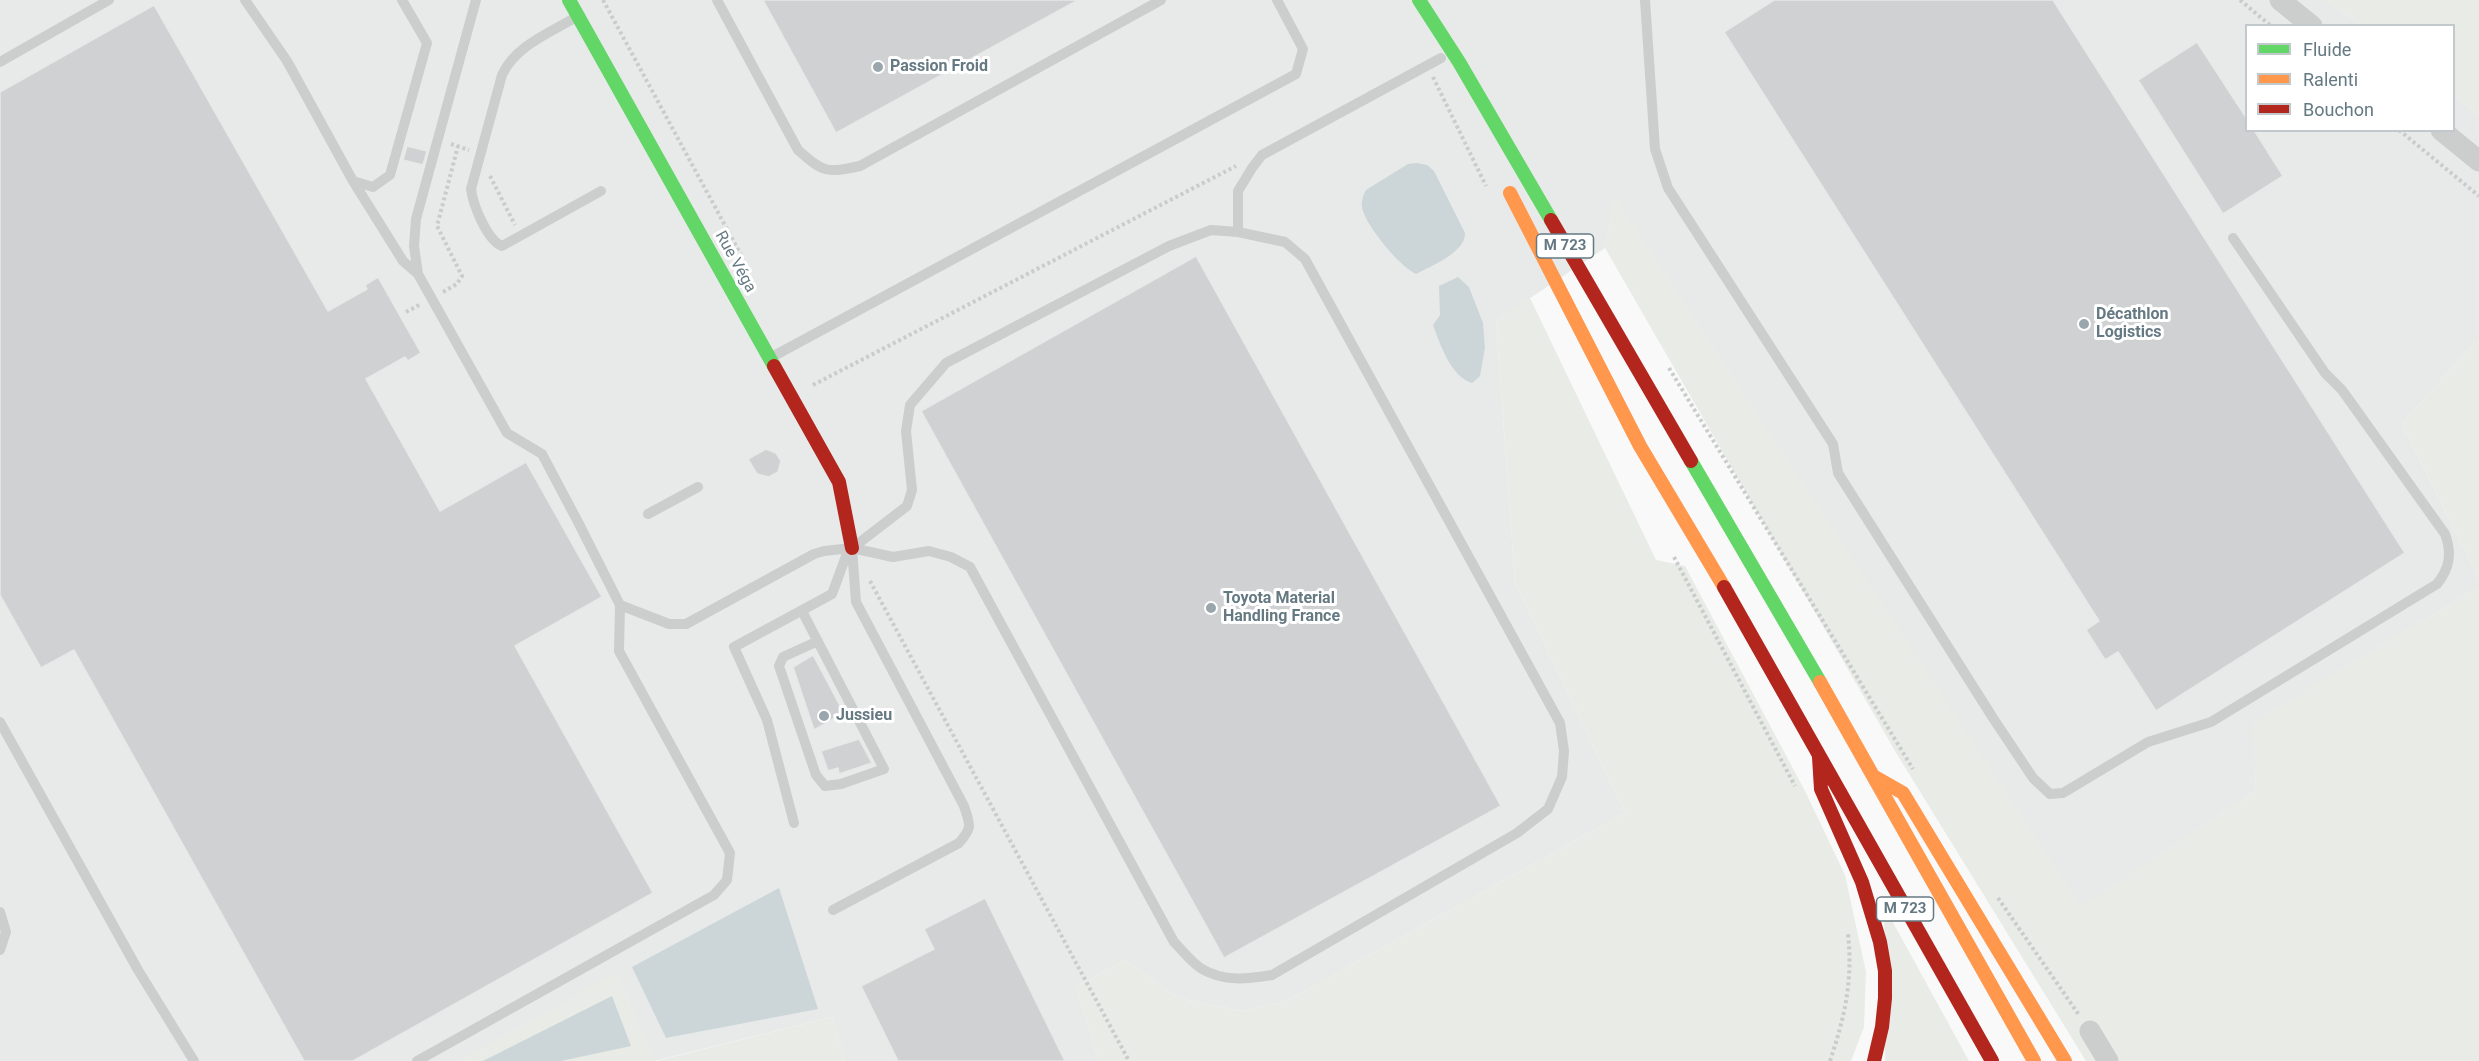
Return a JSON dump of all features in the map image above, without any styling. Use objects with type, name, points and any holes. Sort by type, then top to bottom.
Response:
[{"type":"main road","name":"Rue Véga","points":[[569,0],[839,482],[851,548]]},
{"type":"main road","name":"M 723","points":[[1418,0],[1443,63]]},
{"type":"main road","name":"M 723","points":[[1418,0],[1459,62],[1875,777],[2034,1061]]},
{"type":"main road","name":"M 723","points":[[1505,184],[1640,446],[1742,617],[1992,1061]]},
{"type":"main road","points":[[1819,757],[1821,789],[1862,882],[1880,942],[1885,971],[1885,998],[1882,1027],[1874,1061]]},
{"type":"main road","points":[[1875,777],[1903,793],[2065,1061]]},
{"type":"street","points":[[2280,0],[2310,24]]},
{"type":"street","points":[[2443,132],[2479,161]]},
{"type":"street","points":[[2090,1031],[2108,1061]]},
{"type":"lane","points":[[0,62],[109,0]]},
{"type":"lane","points":[[245,0],[287,61],[353,181],[404,261],[418,273]]},
{"type":"lane","points":[[353,181],[373,187],[390,175],[427,43],[402,0]]},
{"type":"lane","points":[[417,1061],[714,895],[727,880],[730,853],[619,651],[620,605],[542,454],[507,433],[418,273],[414,246],[416,219],[476,0]]},
{"type":"lane","points":[[717,0],[798,150],[818,168],[834,171],[860,166],[1161,0]]},
{"type":"lane","points":[[770,358],[1296,74],[1303,50],[1277,0]]},
{"type":"lane","points":[[1645,0],[1655,149],[1668,188],[1833,444],[1838,473],[2016,753],[2033,778],[2050,794],[2063,793],[2148,742],[2211,722],[2437,584],[2447,569],[2450,552],[2445,534],[2342,390],[2325,373],[2233,238]]},
{"type":"lane","points":[[578,16],[519,51],[509,61],[502,75],[471,189],[473,203],[495,243],[502,246],[601,191]]},
{"type":"lane","points":[[1238,231],[1238,191],[1262,155],[1427,65],[1443,63]]},
{"type":"lane","points":[[620,605],[669,624],[686,624],[814,554],[851,548],[893,557],[929,551],[951,557],[970,567],[1174,942],[1201,969],[1226,978],[1244,980],[1272,975],[1517,833],[1548,809],[1562,777],[1565,762],[1560,723],[1305,259],[1285,242],[1238,231],[1211,230],[1169,246],[946,363],[910,405],[906,431],[912,490],[907,506],[851,548],[832,594],[734,647],[767,720],[794,823]]},
{"type":"lane","points":[[648,514],[698,487]]},
{"type":"lane","points":[[833,910],[959,843],[969,831],[970,825],[964,806],[856,602],[851,548]]},
{"type":"lane","points":[[802,611],[818,641],[884,769],[841,784],[825,786],[816,775],[779,666],[783,657],[818,641]]},
{"type":"lane","points":[[0,722],[138,970],[194,1061]]},
{"type":"lane","points":[[0,912],[6,932],[0,951]]},
{"type":"path","name":"Rue Véga","points":[[603,0],[743,257]]},
{"type":"path","points":[[2240,0],[2269,24]]},
{"type":"path","points":[[1427,65],[1489,192]]},
{"type":"path","points":[[2401,132],[2479,196]]},
{"type":"path","points":[[406,312],[457,284],[462,276],[437,226],[459,146]]},
{"type":"path","points":[[813,385],[1233,166],[1252,168]]},
{"type":"path","points":[[1663,358],[1916,775]]},
{"type":"path","points":[[1673,555],[1800,796]]},
{"type":"path","points":[[869,579],[1129,1061]]},
{"type":"path","points":[[1995,894],[2090,1031]]},
{"type":"path","points":[[1830,1061],[1844,1018],[1851,962],[1848,927]]},
{"type":"shaded area","points":[[0,0],[2327,0],[2360,24],[2245,24],[2245,132],[2455,132],[2455,96],[2479,115],[2479,338],[2402,424],[2479,579],[2479,587],[2254,723],[2256,791],[2081,908],[1615,199],[1605,248],[1496,321],[1515,582],[1625,813],[1285,1002],[1242,1011],[1178,998],[1125,960],[1076,987],[1099,1061],[845,1061],[832,1017],[654,1061],[616,974],[461,1061],[0,1061]]},
{"type":"shaded area","points":[[2327,0],[2479,0],[2479,115],[2455,96],[2455,24],[2360,24]]},
{"type":"shaded area","points":[[1408,164],[1427,165],[1434,171],[1465,233],[1464,240],[1454,252],[1416,274],[1401,263],[1384,245],[1365,216],[1362,203],[1366,190]]},
{"type":"shaded area","points":[[1615,198],[2081,907],[2256,791],[2253,723],[2479,587],[2479,1061],[2086,1061],[1895,751],[1605,248]]},
{"type":"shaded area","points":[[1458,277],[1469,287],[1483,323],[1485,348],[1480,376],[1472,383],[1465,380],[1452,367],[1433,325],[1440,315],[1439,286]]},
{"type":"shaded area","points":[[1530,298],[1656,560],[1685,566],[1805,791],[1845,875],[1866,972],[1864,1027],[1851,1061],[1099,1061],[1076,987],[1125,960],[1178,998],[1242,1011],[1285,1002],[1625,813],[1515,582],[1496,321]]},
{"type":"shaded area","points":[[2479,338],[2479,579],[2402,424]]},
{"type":"shaded area","points":[[779,888],[818,1009],[666,1038],[632,967]]},
{"type":"shaded area","points":[[1884,906],[1969,1061],[1885,1061]]},
{"type":"shaded area","points":[[616,973],[654,1061],[461,1061]]},
{"type":"shaded area","points":[[612,996],[631,1046],[561,1061],[483,1061]]},
{"type":"shaded area","points":[[832,1017],[845,1061],[656,1061]]},
{"type":"building","name":"Passion Froid","points":[[763,0],[1078,0],[836,133]]},
{"type":"building","name":"Décathlon Logistics","points":[[1774,0],[2053,0],[2405,553],[2156,711],[2118,652],[2105,660],[2086,630],[2099,621],[1724,32]]},
{"type":"building","points":[[154,5],[328,311],[367,289],[365,285],[378,277],[421,353],[408,361],[405,357],[366,379],[440,511],[526,462],[602,597],[515,646],[653,893],[353,1061],[304,1061],[74,650],[41,668],[0,595],[0,92]]},
{"type":"building","points":[[2197,42],[2245,116],[2245,132],[2255,132],[2283,176],[2223,214],[2138,80]]},
{"type":"building","points":[[407,146],[427,151],[423,165],[403,160]]},
{"type":"building","name":"Toyota Material Handling France","points":[[1196,256],[1501,806],[1224,958],[921,411]]},
{"type":"building","points":[[766,449],[776,453],[781,461],[778,472],[769,477],[757,474],[748,459]]},
{"type":"building","points":[[813,655],[844,713],[814,730],[793,667]]},
{"type":"building","points":[[859,739],[872,763],[839,774],[838,768],[828,771],[821,751]]},
{"type":"building","points":[[985,898],[1065,1061],[898,1061],[861,986],[934,949],[924,929]]},
{"type":"traffic: fast","points":[[569,0],[774,366]]},
{"type":"traffic: fast","points":[[1419,0],[1459,62],[1551,220]]},
{"type":"traffic: fast","points":[[1691,461],[1820,682]]},
{"type":"traffic: slow","points":[[1510,193],[1640,446],[1724,587]]},
{"type":"traffic: slow","points":[[1820,682],[2034,1061]]},
{"type":"traffic: slow","points":[[1875,777],[1903,793],[2065,1061]]},
{"type":"traffic: jam","points":[[1551,220],[1691,461]]},
{"type":"traffic: jam","points":[[774,366],[839,482],[852,548]]},
{"type":"traffic: jam","points":[[1724,587],[1992,1061]]},
{"type":"traffic: jam","points":[[1819,757],[1821,789],[1862,882],[1880,942],[1885,971],[1885,998],[1882,1027],[1874,1061]]},
{"type":"place","name":"Passion Froid","points":[[878,67]]},
{"type":"place","name":"Décathlon Logistics","points":[[2084,324]]},
{"type":"place","name":"Toyota Material Handling France","points":[[1211,608]]},
{"type":"place","name":"Jussieu","points":[[824,716]]}]
